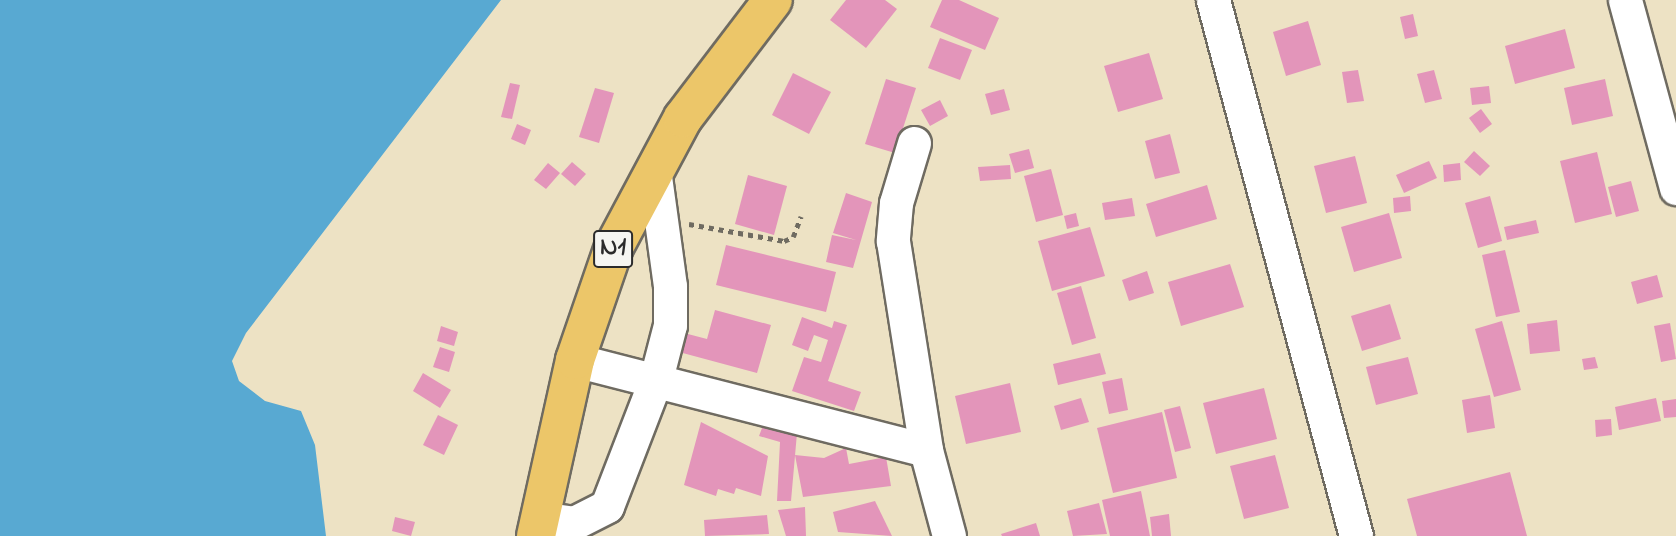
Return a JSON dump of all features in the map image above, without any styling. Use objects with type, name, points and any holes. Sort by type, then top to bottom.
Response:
[{"type":"highway","name":"N1","points":[[537,527],[575,360],[614,247],[683,118],[773,0]]},
{"type":"street","points":[[1213,0],[1356,536]]},
{"type":"street","points":[[1625,0],[1663,94],[1676,188]]},
{"type":"street","points":[[914,143],[895,203],[893,241],[926,450],[950,536]]},
{"type":"street","points":[[537,527],[574,523],[607,506],[656,379],[670,325],[654,169]]},
{"type":"street","points":[[575,360],[926,450]]},
{"type":"path","points":[[658,216],[769,241],[793,237],[801,216]]},
{"type":"water","points":[[0,0],[501,0],[246,333],[232,361],[239,381],[265,401],[301,411],[315,445],[326,536],[0,536]]},
{"type":"building","points":[[846,0],[885,0],[897,9],[866,48],[830,20]]},
{"type":"building","points":[[942,0],[959,0],[999,18],[985,50],[930,27]]},
{"type":"building","points":[[1413,14],[1418,36],[1405,39],[1400,17]]},
{"type":"building","points":[[1308,21],[1321,65],[1286,76],[1273,32]]},
{"type":"building","points":[[1565,29],[1575,68],[1515,84],[1505,46]]},
{"type":"building","points":[[940,38],[972,50],[960,80],[928,68]]},
{"type":"building","points":[[1149,53],[1163,99],[1118,112],[1104,66]]},
{"type":"building","points":[[1358,70],[1364,101],[1347,103],[1342,72]]},
{"type":"building","points":[[1434,70],[1442,99],[1425,103],[1417,74]]},
{"type":"building","points":[[793,73],[831,92],[809,134],[772,115]]},
{"type":"building","points":[[886,79],[916,88],[895,153],[865,144]]},
{"type":"building","points":[[1605,79],[1613,116],[1572,125],[1564,88]]},
{"type":"building","points":[[510,83],[520,85],[512,119],[501,117]]},
{"type":"building","points":[[1489,86],[1491,103],[1472,105],[1470,88]]},
{"type":"building","points":[[595,88],[614,93],[599,143],[579,137]]},
{"type":"building","points":[[1004,89],[1010,110],[991,115],[985,94]]},
{"type":"building","points":[[940,100],[948,116],[930,126],[921,110]]},
{"type":"building","points":[[1481,109],[1492,124],[1480,133],[1469,118]]},
{"type":"building","points":[[517,124],[531,130],[525,145],[511,139]]},
{"type":"building","points":[[1170,134],[1180,173],[1155,179],[1145,141]]},
{"type":"building","points":[[1029,149],[1034,168],[1015,173],[1009,154]]},
{"type":"building","points":[[1474,151],[1490,166],[1480,176],[1464,162]]},
{"type":"building","points":[[1597,152],[1612,214],[1575,223],[1560,161]]},
{"type":"building","points":[[1355,156],[1367,203],[1326,213],[1314,166]]},
{"type":"building","points":[[1429,161],[1437,178],[1404,193],[1396,175]]},
{"type":"building","points":[[572,162],[586,174],[575,186],[561,174]]},
{"type":"building","points":[[548,163],[560,173],[546,189],[534,180]]},
{"type":"building","points":[[1460,163],[1461,180],[1444,182],[1443,165]]},
{"type":"building","points":[[1010,165],[1011,179],[980,181],[978,167]]},
{"type":"building","points":[[1051,169],[1063,215],[1036,222],[1024,176]]},
{"type":"building","points":[[748,175],[787,186],[774,235],[735,224]]},
{"type":"building","points":[[1631,181],[1639,211],[1616,217],[1608,187]]},
{"type":"building","points":[[1207,185],[1217,219],[1156,237],[1146,204]]},
{"type":"building","points":[[846,193],[872,202],[853,268],[826,262],[832,235],[856,240],[833,233]]},
{"type":"building","points":[[1410,196],[1411,211],[1394,213],[1393,198]]},
{"type":"building","points":[[1490,196],[1502,241],[1478,248],[1465,203]]},
{"type":"building","points":[[1132,198],[1135,216],[1105,220],[1102,203]]},
{"type":"building","points":[[1076,213],[1079,226],[1067,229],[1064,216]]},
{"type":"building","points":[[1389,213],[1402,258],[1354,272],[1341,227]]},
{"type":"building","points":[[1536,220],[1539,233],[1507,240],[1504,227]]},
{"type":"building","points":[[1090,227],[1105,276],[1052,291],[1038,241]]},
{"type":"building","points":[[726,245],[836,272],[826,312],[716,285]]},
{"type":"building","points":[[1505,250],[1520,312],[1496,317],[1482,255]]},
{"type":"building","points":[[1230,264],[1244,307],[1181,326],[1168,282]]},
{"type":"building","points":[[1147,271],[1154,293],[1129,301],[1122,280]]},
{"type":"building","points":[[1657,275],[1663,297],[1637,304],[1631,282]]},
{"type":"building","points":[[1081,286],[1096,338],[1072,345],[1057,293]]},
{"type":"building","points":[[1390,304],[1401,339],[1362,351],[1351,316]]},
{"type":"building","points":[[715,310],[771,325],[757,373],[679,352],[684,333],[707,339]]},
{"type":"building","points":[[802,317],[832,328],[834,321],[847,325],[828,381],[861,392],[854,411],[792,391],[804,357],[821,362],[828,340],[814,335],[808,351],[792,345]]},
{"type":"building","points":[[1557,320],[1560,351],[1530,354],[1527,324]]},
{"type":"building","points":[[1502,321],[1521,390],[1494,397],[1475,329]]},
{"type":"building","points":[[1670,323],[1676,359],[1661,362],[1654,326]]},
{"type":"building","points":[[441,326],[458,332],[454,346],[437,341]]},
{"type":"building","points":[[440,347],[455,352],[449,372],[433,367]]},
{"type":"building","points":[[1100,353],[1106,374],[1058,385],[1053,364]]},
{"type":"building","points":[[1408,357],[1418,394],[1376,405],[1366,367]]},
{"type":"building","points":[[1595,357],[1598,368],[1584,370],[1582,359]]},
{"type":"building","points":[[423,373],[451,390],[440,408],[413,391]]},
{"type":"building","points":[[1122,378],[1128,410],[1109,414],[1102,382]]},
{"type":"building","points":[[1010,383],[1021,432],[966,444],[955,396]]},
{"type":"building","points":[[1264,388],[1277,439],[1216,454],[1203,403]]},
{"type":"building","points":[[1490,395],[1495,428],[1467,433],[1462,400]]},
{"type":"building","points":[[1081,398],[1089,422],[1061,430],[1054,406]]},
{"type":"building","points":[[1656,398],[1661,421],[1619,430],[1615,407]]},
{"type":"building","points":[[1676,399],[1676,417],[1664,418],[1662,401]]},
{"type":"building","points":[[1180,406],[1191,448],[1175,452],[1164,410]]},
{"type":"building","points":[[1162,412],[1177,478],[1113,493],[1097,428]]},
{"type":"building","points":[[438,415],[458,425],[444,455],[423,445]]},
{"type":"building","points":[[1611,419],[1612,435],[1596,437],[1595,420]]},
{"type":"building","points":[[701,422],[768,456],[761,496],[736,488],[734,494],[718,489],[716,496],[684,485]]},
{"type":"building","points":[[764,423],[797,433],[791,501],[777,501],[780,442],[759,436]]},
{"type":"building","points":[[846,448],[849,464],[886,457],[891,486],[803,497],[795,455],[824,458]]},
{"type":"building","points":[[1275,455],[1289,508],[1244,519],[1230,466]]},
{"type":"building","points":[[1510,472],[1527,536],[1417,536],[1407,499]]},
{"type":"building","points":[[1141,491],[1150,536],[1110,536],[1102,500]]},
{"type":"building","points":[[875,501],[892,536],[838,532],[833,512]]},
{"type":"building","points":[[1099,503],[1107,534],[1073,536],[1067,511]]},
{"type":"building","points":[[805,507],[806,536],[786,536],[778,510]]},
{"type":"building","points":[[1169,514],[1171,536],[1152,536],[1150,517]]},
{"type":"building","points":[[767,515],[769,534],[705,536],[704,520]]},
{"type":"building","points":[[395,517],[415,522],[411,536],[392,531]]},
{"type":"building","points":[[1036,523],[1040,536],[1001,534]]}]
